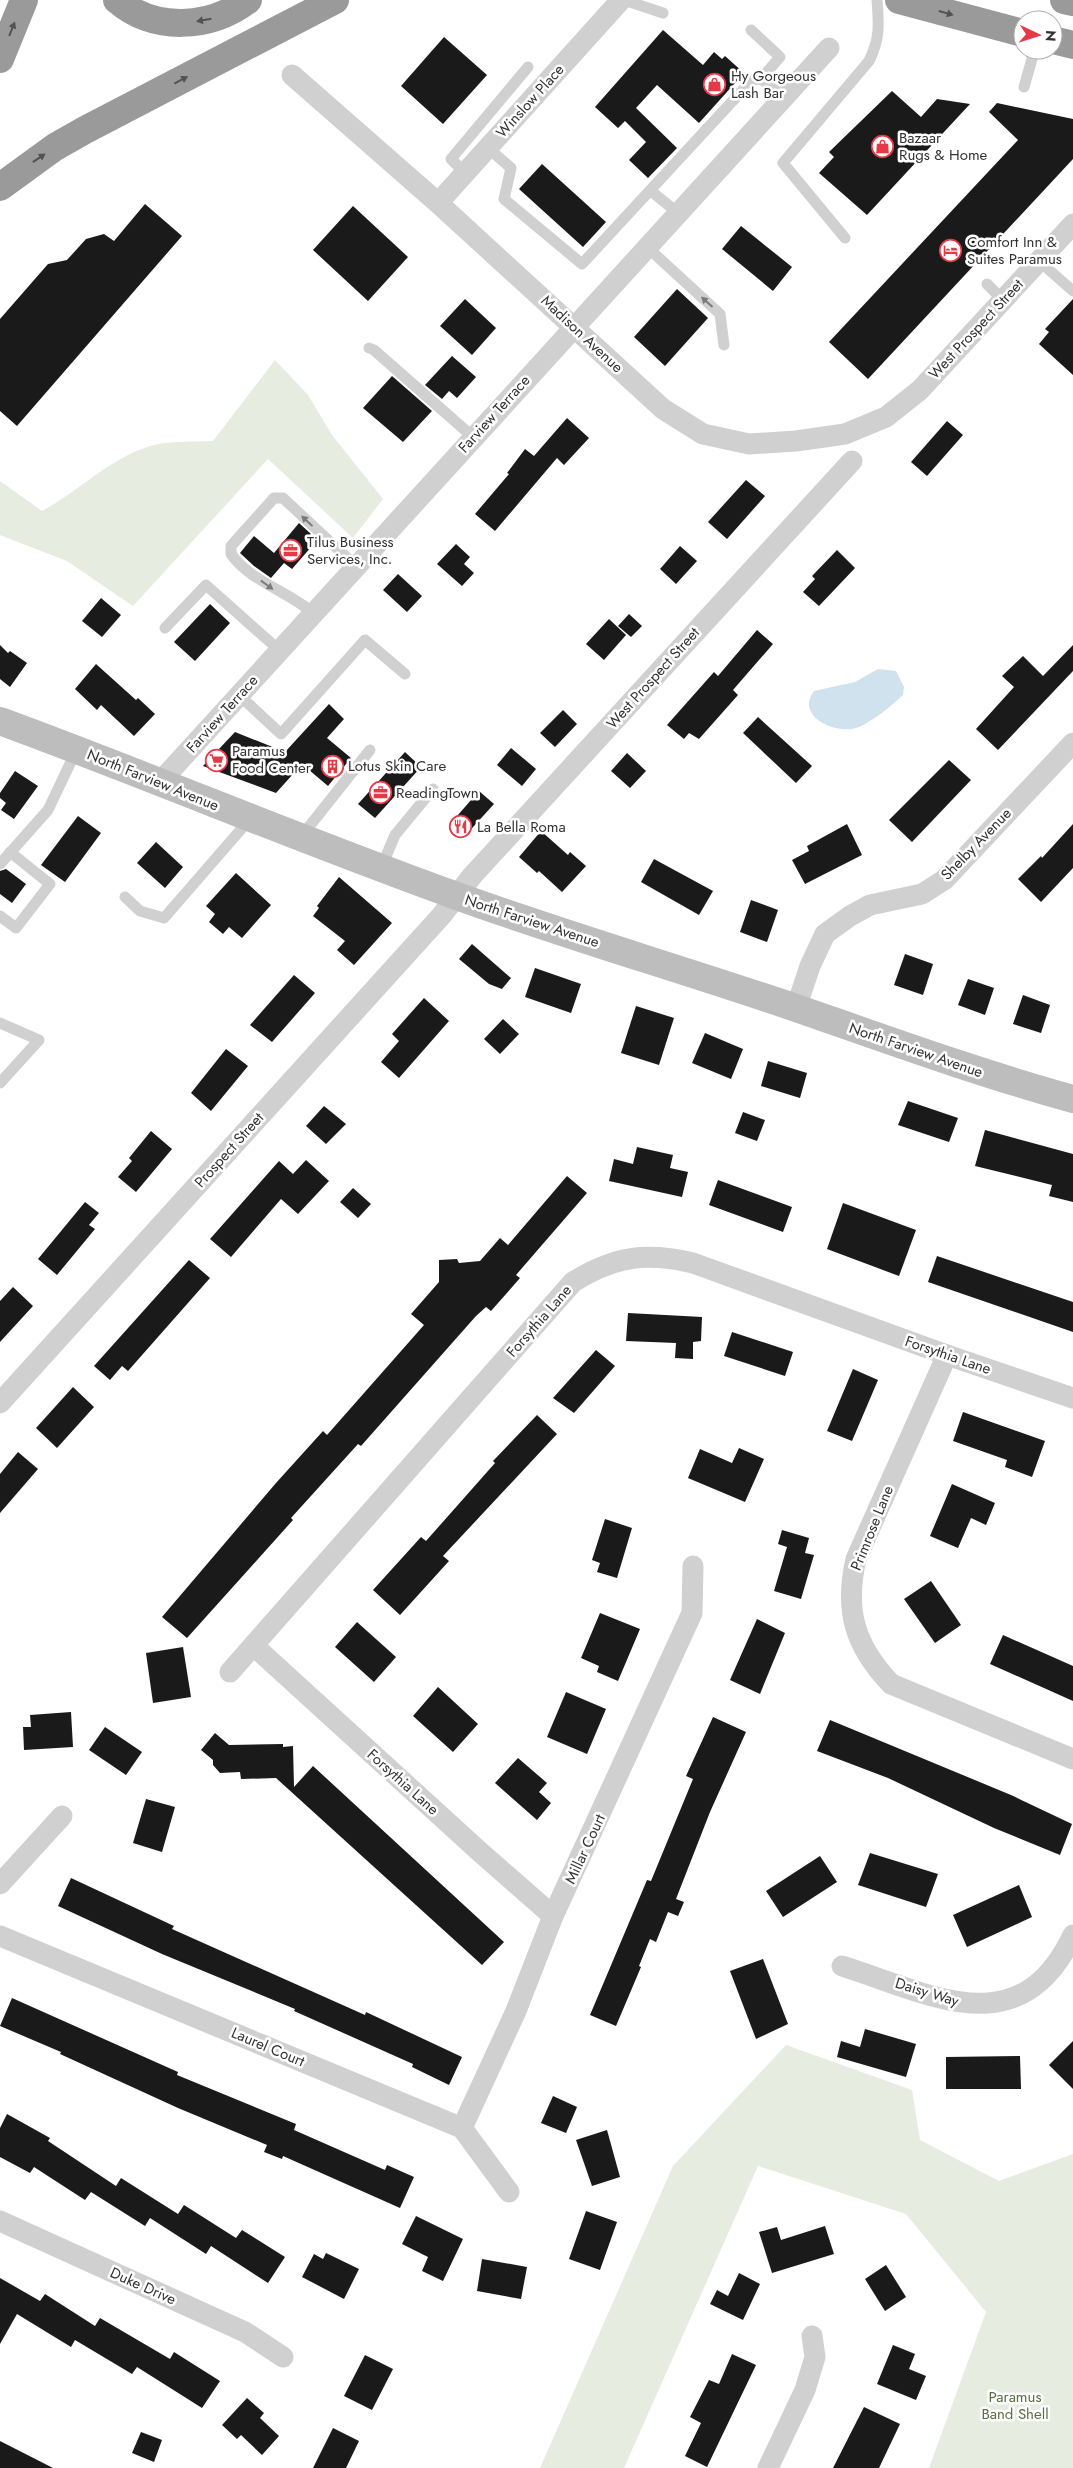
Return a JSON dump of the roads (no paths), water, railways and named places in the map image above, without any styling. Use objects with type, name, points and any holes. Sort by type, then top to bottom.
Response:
[{"type":"highway","points":[[0,59],[24,0]]},
{"type":"highway","points":[[116,0],[145,17],[184,23],[211,19],[226,14],[248,0]]},
{"type":"highway","points":[[0,187],[54,147],[335,0]]},
{"type":"highway","points":[[899,0],[1013,30]]},
{"type":"highway","points":[[1064,0],[1073,2]]},
{"type":"street","name":"Winslow Place","points":[[438,203],[623,0]]},
{"type":"street","name":"Farview Terrace","points":[[161,782],[574,326],[830,48]]},
{"type":"street","name":"Madison Avenue","points":[[292,74],[574,326],[663,410],[703,434],[749,444],[796,441],[846,434],[886,417],[920,390]]},
{"type":"street","name":"West Prospect Street","points":[[920,390],[1073,224]]},
{"type":"street","name":"West Prospect Street","points":[[456,896],[478,869],[852,461]]},
{"type":"street","name":"North Farview Avenue","points":[[0,721],[161,782],[250,819],[456,896],[796,1008],[928,1056],[1073,1099]]},
{"type":"street","name":"Shelby Avenue","points":[[796,1008],[810,966],[825,934],[850,916],[870,905],[922,894],[944,880],[1073,743]]},
{"type":"street","name":"Prospect Street","points":[[0,1403],[442,916],[456,896]]},
{"type":"street","name":"Forsythia Lane","points":[[230,1672],[574,1282],[595,1269],[620,1260],[647,1256],[669,1257],[693,1263],[947,1355],[1073,1398]]},
{"type":"street","name":"Primrose Lane","points":[[947,1355],[856,1559],[851,1581],[851,1604],[855,1627],[863,1648],[875,1667],[891,1684],[1073,1759]]},
{"type":"street","name":"Millar Court","points":[[462,2128],[516,2011],[553,1916],[692,1613],[693,1566]]},
{"type":"street","name":"Forsythia Lane","points":[[254,1646],[553,1916]]},
{"type":"street","points":[[0,1884],[62,1816]]},
{"type":"street","name":"Daisy Way","points":[[842,1966],[957,2003],[987,2005],[1009,2000],[1029,1991],[1049,1975],[1063,1956],[1073,1935]]},
{"type":"street","name":"Laurel Court","points":[[0,1936],[462,2128]]},
{"type":"street","points":[[462,2128],[509,2192]]},
{"type":"street","name":"Duke Drive","points":[[0,2221],[245,2332],[283,2357]]},
{"type":"street","points":[[768,2468],[805,2390],[815,2357],[812,2336]]},
{"type":"lane","points":[[623,0],[664,13]]},
{"type":"lane","points":[[845,238],[783,163],[869,61],[877,44],[879,24],[877,0]]},
{"type":"lane","points":[[488,148],[511,168],[504,199],[582,264],[752,80],[761,79],[780,57],[751,30]]},
{"type":"lane","points":[[1024,87],[1032,60]]},
{"type":"lane","points":[[465,173],[451,159],[528,67]]},
{"type":"lane","points":[[761,79],[784,98]]},
{"type":"lane","points":[[651,191],[678,213]]},
{"type":"lane","points":[[647,247],[720,314],[724,344]]},
{"type":"lane","points":[[1039,261],[1073,290]]},
{"type":"lane","points":[[987,284],[1003,300]]},
{"type":"lane","points":[[369,348],[374,350],[473,438]]},
{"type":"lane","points":[[313,614],[301,603],[269,587],[231,554],[231,546],[274,498],[283,498],[356,566]]},
{"type":"lane","points":[[165,628],[206,585],[280,650]]},
{"type":"lane","points":[[240,696],[282,734],[366,640],[406,674]]},
{"type":"lane","points":[[0,864],[48,810],[77,750]]},
{"type":"lane","points":[[300,838],[370,750]]},
{"type":"lane","points":[[381,868],[395,835],[433,789]]},
{"type":"lane","points":[[125,897],[140,911],[164,918],[250,819]]},
{"type":"lane","points":[[0,916],[16,928],[50,884],[10,852]]},
{"type":"lane","points":[[0,1023],[39,1040],[0,1083]]},
{"type":"water","points":[[878,669],[896,671],[904,687],[903,695],[879,715],[858,727],[844,729],[826,725],[813,714],[809,707],[814,691],[855,682]]},
{"type":"place","name":"Hy Gorgeous Lash Bar","points":[[715,85]]},
{"type":"place","name":"Bazaar Rugs & Home","points":[[883,147]]},
{"type":"place","name":"Comfort Inn & Suites Paramus","points":[[951,251]]},
{"type":"place","name":"Tilus Business Services, Inc.","points":[[291,551]]},
{"type":"place","name":"Paramus Food Center","points":[[216,760]]},
{"type":"place","name":"Lotus Skin Care","points":[[332,766]]},
{"type":"place","name":"ReadingTown","points":[[380,793]]},
{"type":"place","name":"La Bella Roma","points":[[461,827]]},
{"type":"park label","name":"Paramus Band Shell","points":[[1015,2406]]}]
